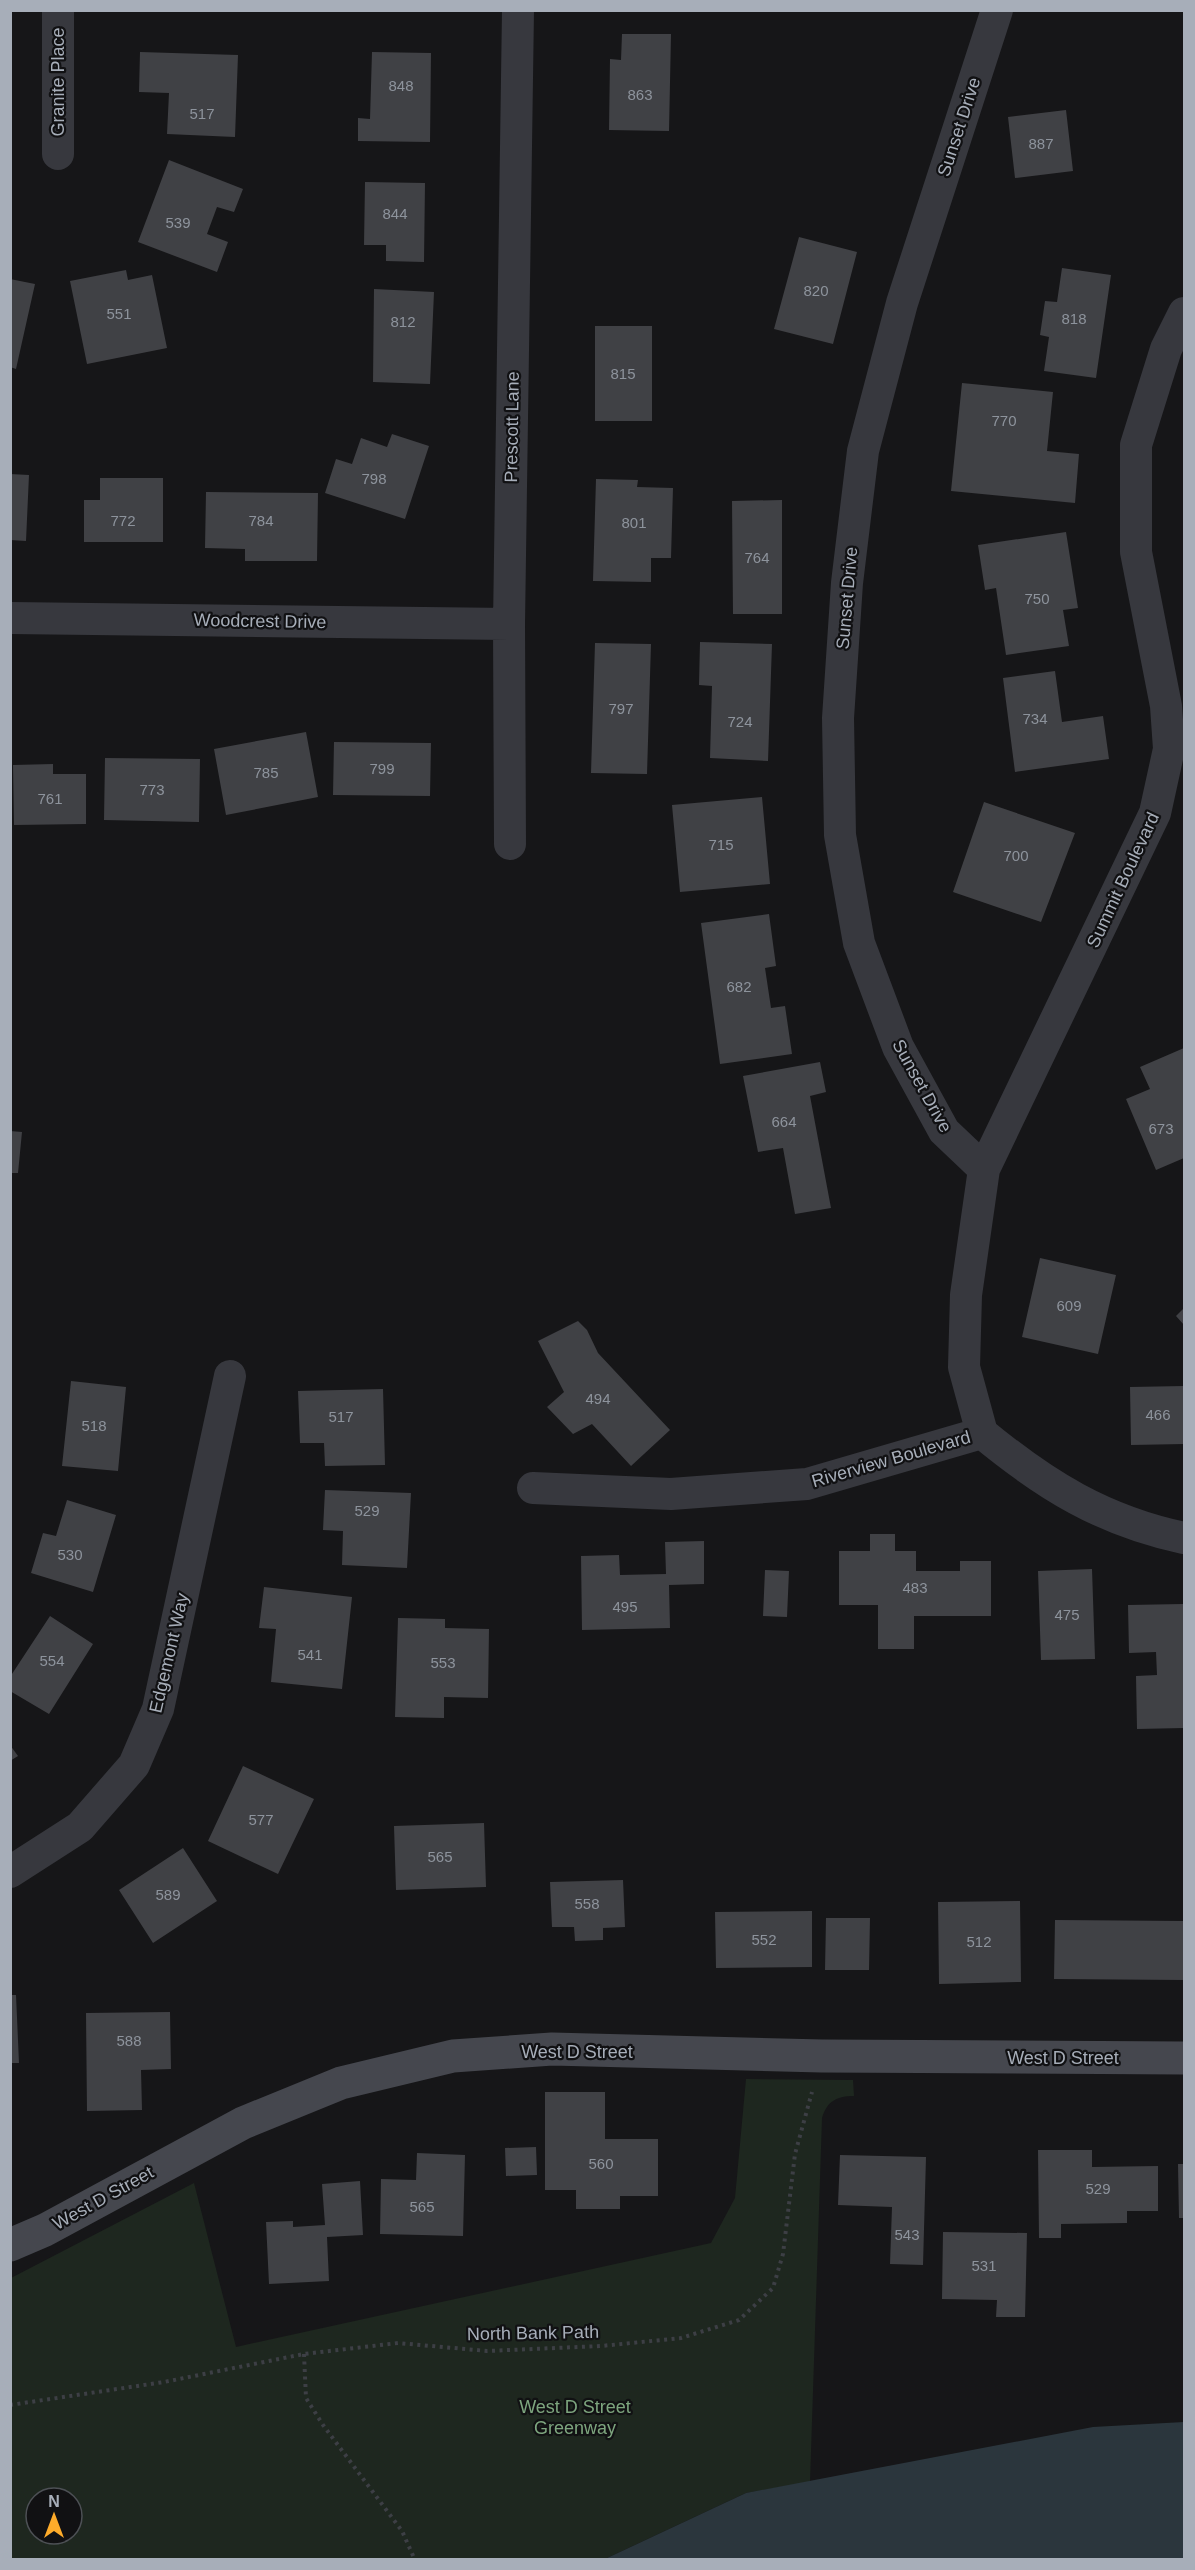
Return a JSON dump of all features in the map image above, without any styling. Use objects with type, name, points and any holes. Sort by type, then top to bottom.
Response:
[{"type":"street","name":"Granite Place","points":[[58,10],[58,154]]},
{"type":"street","name":"Prescott Lane","points":[[510,844],[509,624],[518,10]]},
{"type":"street","name":"Sunset Drive","points":[[984,1169],[944,1131],[926,1100],[898,1047],[859,943],[840,835],[837,718],[847,583],[863,451],[902,303],[996,10]]},
{"type":"street","name":"Summit Boulevard","points":[[982,1433],[964,1367],[966,1295],[984,1169],[1155,813],[1177,749],[1166,706],[1137,552],[1136,444],[1166,349],[1185,313]]},
{"type":"street","name":"Woodcrest Drive","points":[[10,618],[509,624]]},
{"type":"street","name":"Edgemont Way","points":[[10,1872],[80,1827],[134,1765],[158,1709],[230,1376]]},
{"type":"street","name":"Riverview Boulevard","points":[[533,1488],[671,1494],[807,1484],[982,1433],[1030,1472],[1095,1509],[1160,1533],[1185,1538]]},
{"type":"street","name":"West D Street","points":[[10,2245],[45,2230],[243,2123],[341,2083],[453,2056],[552,2049],[822,2056],[1185,2058]]},
{"type":"path","name":"North Bank Path","points":[[10,2405],[164,2382],[304,2354],[398,2343],[487,2351],[601,2346],[681,2338],[739,2320],[773,2288],[783,2254],[795,2154],[822,2056]]},
{"type":"path","points":[[304,2354],[306,2398],[323,2425],[402,2531],[415,2559]]},
{"type":"green space","name":"West D Street Greenway","points":[[746,2079],[853,2080],[854,2096],[834,2101],[827,2107],[822,2118],[810,2482],[746,2493],[605,2559],[11,2560],[11,2278],[194,2183],[236,2347],[711,2243],[735,2198]]},
{"type":"shaded area","points":[[1184,2422],[1184,2559],[605,2559],[746,2493],[1093,2427]]},
{"type":"building","points":[[622,34],[671,34],[669,131],[609,130],[610,59],[621,60]]},
{"type":"building","points":[[140,52],[238,55],[235,137],[167,134],[169,93],[139,92]]},
{"type":"building","points":[[372,52],[431,53],[430,142],[358,141],[358,118],[370,119]]},
{"type":"building","points":[[1066,110],[1073,171],[1015,178],[1008,117]]},
{"type":"building","points":[[169,160],[243,189],[234,212],[217,207],[207,234],[228,242],[217,272],[138,242]]},
{"type":"building","points":[[365,182],[425,183],[424,262],[386,261],[386,245],[364,245]]},
{"type":"building","points":[[799,237],[857,252],[833,344],[774,329]]},
{"type":"building","points":[[1062,268],[1111,275],[1096,378],[1044,371],[1049,337],[1040,335],[1045,301],[1057,302]]},
{"type":"building","points":[[126,270],[128,280],[152,275],[167,348],[87,364],[70,281]]},
{"type":"building","points":[[10,279],[35,284],[16,369],[10,367]]},
{"type":"building","points":[[374,289],[434,292],[430,384],[373,382]]},
{"type":"building","points":[[595,326],[652,326],[652,421],[595,421]]},
{"type":"building","points":[[962,383],[1053,392],[1047,451],[1079,454],[1075,503],[951,491]]},
{"type":"building","points":[[392,434],[429,446],[405,519],[325,493],[336,459],[352,464],[361,438],[387,447]]},
{"type":"building","points":[[10,474],[29,475],[26,541],[10,540]]},
{"type":"building","points":[[100,478],[163,478],[163,542],[84,542],[84,500],[100,500]]},
{"type":"building","points":[[596,479],[638,480],[637,487],[673,488],[671,558],[651,558],[651,582],[593,581]]},
{"type":"building","points":[[206,492],[318,493],[317,561],[245,561],[245,549],[205,548]]},
{"type":"building","points":[[782,500],[782,614],[733,614],[732,501]]},
{"type":"building","points":[[1066,532],[1078,608],[1063,610],[1069,646],[1006,655],[996,588],[985,590],[978,545]]},
{"type":"building","points":[[700,642],[772,644],[768,761],[710,758],[712,686],[699,685]]},
{"type":"building","points":[[595,643],[651,644],[647,774],[591,773]]},
{"type":"building","points":[[1055,671],[1062,722],[1103,716],[1109,759],[1015,772],[1003,678]]},
{"type":"building","points":[[306,732],[318,797],[226,815],[214,749]]},
{"type":"building","points":[[334,742],[431,743],[430,796],[333,795]]},
{"type":"building","points":[[105,758],[200,759],[199,822],[104,820]]},
{"type":"building","points":[[53,764],[53,774],[86,774],[86,824],[14,825],[13,765]]},
{"type":"building","points":[[762,797],[770,884],[680,892],[672,805]]},
{"type":"building","points":[[984,802],[1075,833],[1041,922],[953,892]]},
{"type":"building","points":[[769,914],[776,966],[765,968],[771,1008],[785,1006],[792,1054],[720,1064],[701,923]]},
{"type":"building","points":[[1184,1048],[1184,1158],[1156,1170],[1126,1099],[1150,1089],[1140,1067]]},
{"type":"building","points":[[820,1062],[826,1092],[810,1096],[831,1208],[795,1214],[783,1148],[758,1152],[743,1076]]},
{"type":"building","points":[[10,1131],[22,1132],[18,1173],[10,1173]]},
{"type":"building","points":[[1040,1258],[1116,1275],[1098,1354],[1022,1337]]},
{"type":"building","points":[[1184,1308],[1184,1325],[1176,1316]]},
{"type":"building","points":[[578,1321],[587,1330],[598,1353],[670,1430],[631,1466],[592,1424],[573,1434],[547,1407],[564,1392],[538,1341]]},
{"type":"building","points":[[71,1381],[126,1387],[118,1471],[62,1466]]},
{"type":"building","points":[[1184,1386],[1184,1444],[1131,1445],[1130,1387]]},
{"type":"building","points":[[383,1389],[385,1465],[325,1466],[324,1443],[300,1443],[298,1391]]},
{"type":"building","points":[[325,1490],[411,1493],[407,1568],[342,1565],[343,1531],[323,1530]]},
{"type":"building","points":[[67,1500],[116,1515],[93,1592],[31,1573],[43,1533],[56,1536]]},
{"type":"building","points":[[870,1534],[895,1534],[895,1551],[916,1551],[916,1571],[960,1571],[960,1561],[991,1561],[991,1616],[914,1616],[914,1649],[878,1649],[878,1605],[839,1605],[839,1551],[870,1551]]},
{"type":"building","points":[[704,1541],[704,1584],[669,1585],[670,1628],[582,1630],[581,1556],[619,1555],[620,1575],[666,1574],[665,1542]]},
{"type":"building","points":[[1092,1569],[1095,1659],[1041,1660],[1038,1571]]},
{"type":"building","points":[[765,1570],[789,1571],[787,1617],[763,1616]]},
{"type":"building","points":[[264,1587],[352,1597],[342,1689],[271,1682],[276,1629],[259,1628]]},
{"type":"building","points":[[1183,1604],[1184,1728],[1137,1729],[1136,1676],[1157,1675],[1156,1652],[1129,1653],[1128,1605]]},
{"type":"building","points":[[50,1616],[93,1644],[49,1714],[10,1691],[10,1677]]},
{"type":"building","points":[[398,1618],[445,1619],[445,1628],[489,1629],[488,1698],[444,1697],[444,1718],[395,1717]]},
{"type":"building","points":[[10,1745],[18,1756],[10,1761]]},
{"type":"building","points":[[243,1766],[314,1799],[278,1874],[208,1841]]},
{"type":"building","points":[[484,1823],[486,1887],[396,1890],[394,1826]]},
{"type":"building","points":[[183,1848],[217,1901],[153,1943],[119,1890]]},
{"type":"building","points":[[623,1880],[625,1927],[603,1928],[603,1940],[575,1941],[574,1927],[552,1927],[550,1882]]},
{"type":"building","points":[[1020,1901],[1021,1982],[939,1984],[938,1902]]},
{"type":"building","points":[[812,1911],[812,1967],[716,1968],[715,1912]]},
{"type":"building","points":[[826,1918],[870,1918],[869,1970],[825,1970]]},
{"type":"building","points":[[1055,1920],[1184,1921],[1184,1980],[1054,1979]]},
{"type":"building","points":[[10,1995],[16,1995],[19,2063],[10,2063]]},
{"type":"building","points":[[170,2012],[171,2069],[141,2070],[142,2110],[87,2111],[86,2013]]},
{"type":"building","points":[[545,2092],[605,2092],[605,2139],[658,2139],[658,2196],[620,2196],[620,2209],[576,2209],[576,2190],[545,2190]]},
{"type":"building","points":[[536,2147],[537,2175],[506,2176],[505,2148]]},
{"type":"building","points":[[1038,2150],[1092,2150],[1092,2167],[1158,2166],[1158,2211],[1127,2211],[1127,2223],[1061,2224],[1061,2238],[1039,2238]]},
{"type":"building","points":[[417,2153],[465,2155],[463,2236],[380,2234],[381,2179],[416,2180]]},
{"type":"building","points":[[840,2155],[926,2157],[923,2265],[890,2264],[892,2207],[838,2205]]},
{"type":"building","points":[[1178,2164],[1184,2164],[1184,2218],[1179,2218]]},
{"type":"building","points":[[360,2181],[363,2235],[327,2237],[329,2281],[269,2284],[266,2222],[293,2221],[293,2227],[325,2225],[322,2184]]},
{"type":"building","points":[[943,2232],[1027,2233],[1025,2317],[996,2317],[997,2300],[942,2299]]}]
